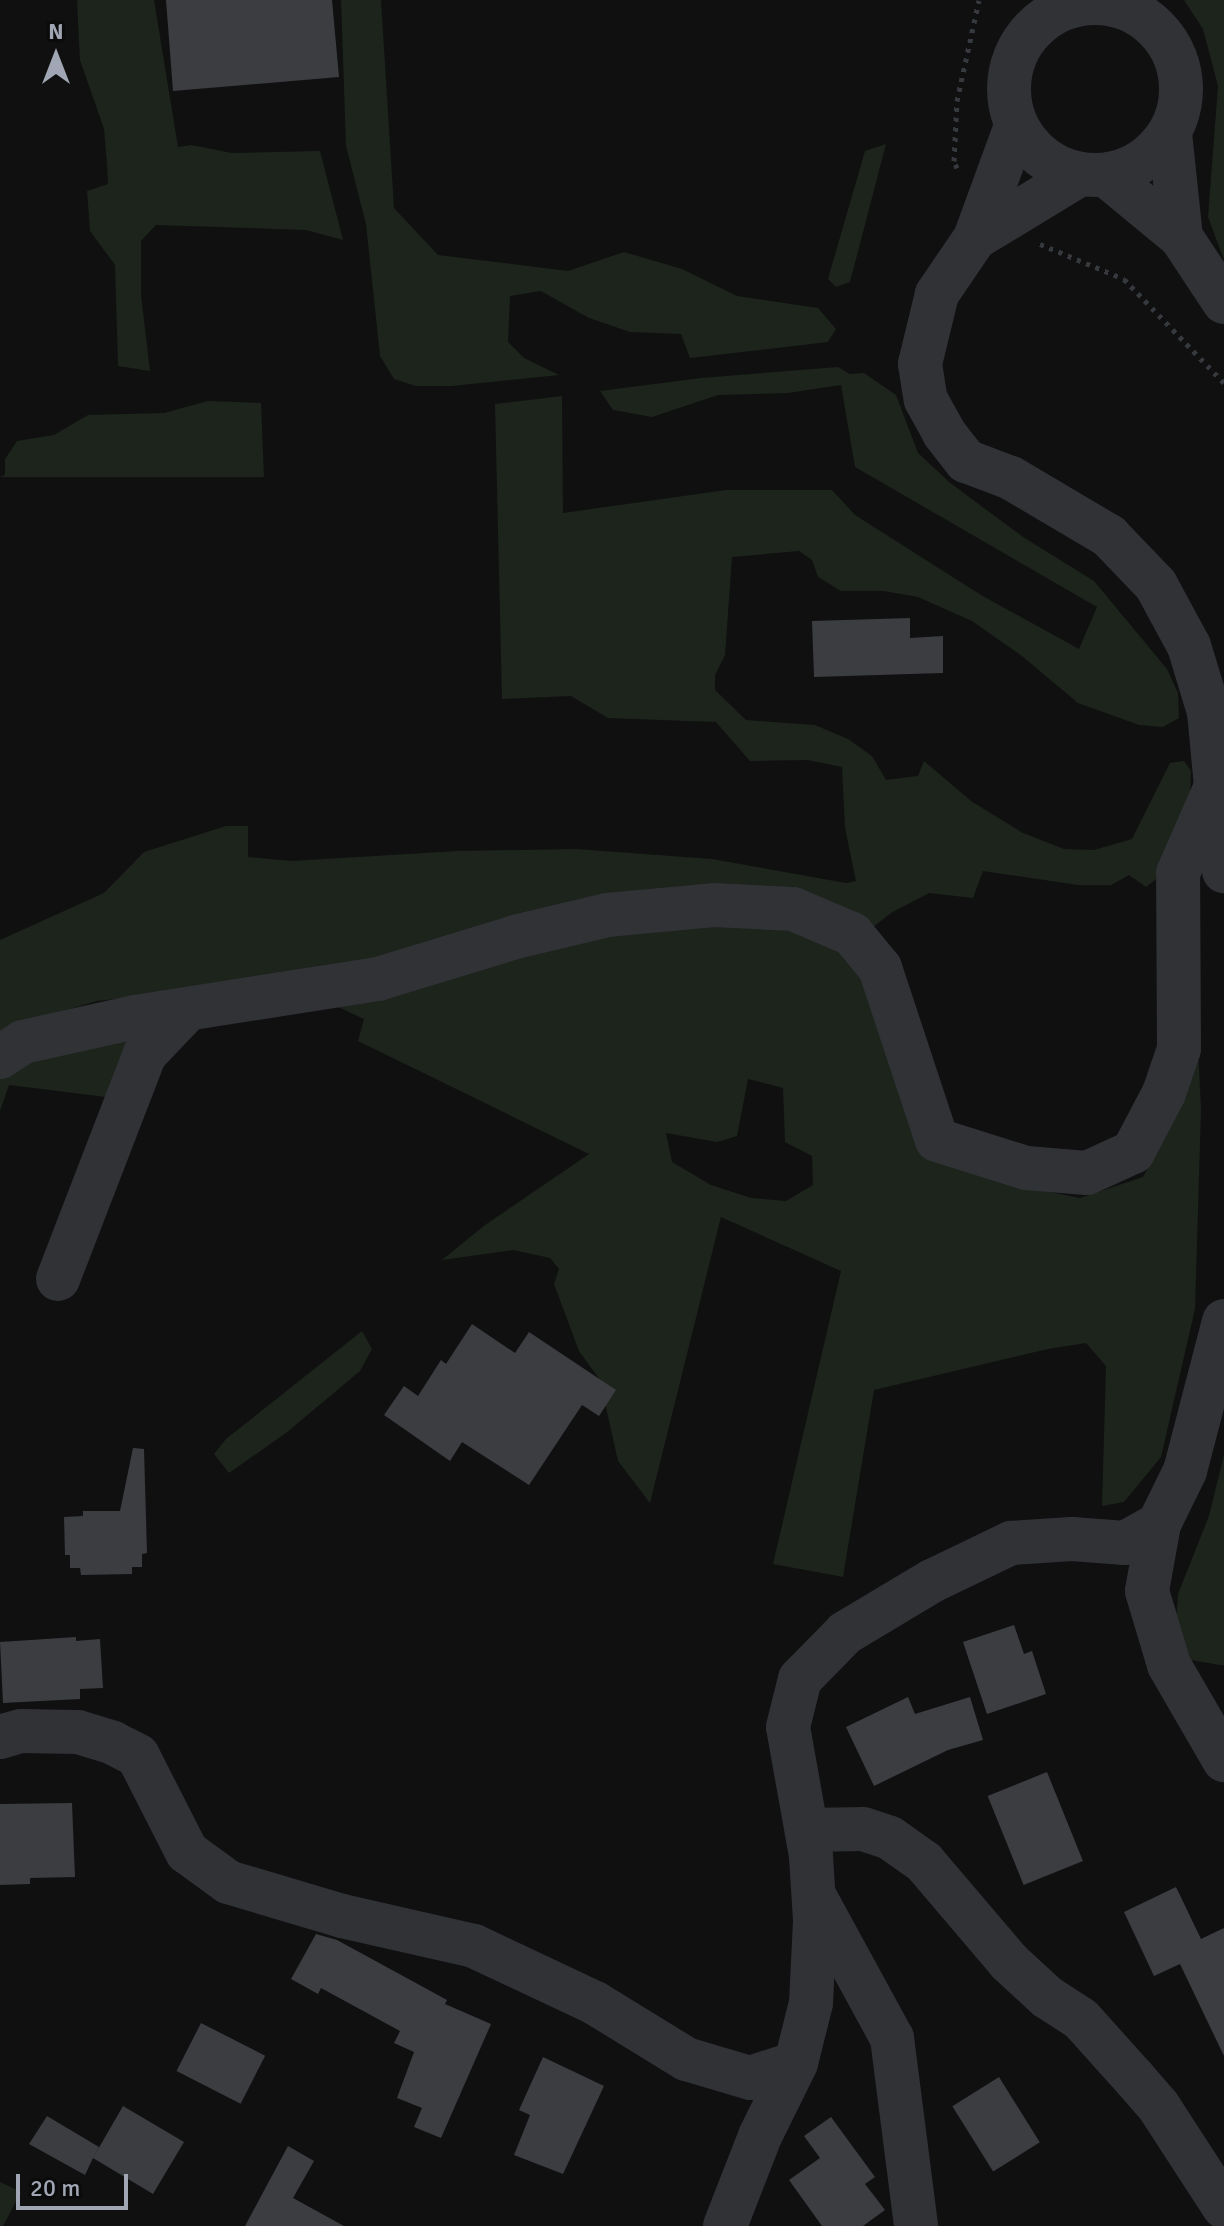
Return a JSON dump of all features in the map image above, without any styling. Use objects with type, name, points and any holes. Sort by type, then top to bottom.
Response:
[{"type":"street","points":[[975,238],[1092,175],[1132,168],[1153,153],[1170,133],[1179,111],[1182,87],[1178,63],[1168,42],[1151,24],[1131,10],[1107,2],[1083,3],[1038,12],[1010,72],[1009,99],[1016,126],[1032,148],[1053,165],[1092,175],[1181,237],[1224,302]]},
{"type":"street","points":[[1016,126],[975,238],[937,294],[920,364],[926,400],[944,433],[966,461],[1011,478],[1109,536],[1156,585],[1189,646],[1209,712],[1221,782],[1224,871]]},
{"type":"street","points":[[1170,133],[1181,237]]},
{"type":"street","points":[[0,1057],[23,1042],[135,1017],[378,979],[515,937],[607,915],[714,905],[793,909],[852,934],[880,968],[937,1140],[1026,1168],[1087,1173],[1133,1152],[1164,1093],[1179,1049],[1178,873],[1221,782]]},
{"type":"street","points":[[58,1279],[145,1054],[187,1010]]},
{"type":"street","points":[[1224,1321],[1185,1471],[1159,1524],[1147,1591],[1169,1665],[1224,1760]]},
{"type":"street","points":[[725,2226],[760,2136],[796,2063],[811,2003],[813,1895],[807,1830],[788,1727],[800,1679],[845,1633],[932,1581],[1011,1543],[1072,1539],[1125,1543],[1159,1524]]},
{"type":"street","points":[[0,1737],[21,1731],[78,1732],[113,1743],[138,1756],[187,1852],[228,1882],[342,1916],[474,1946],[595,2003],[686,2059],[750,2078],[796,2063]]},
{"type":"street","points":[[807,1830],[863,1829],[890,1838],[924,1862],[1009,1962],[1047,1997],[1081,2019],[1134,2078],[1159,2107],[1224,2207]]},
{"type":"street","points":[[813,1895],[892,2038],[916,2226]]},
{"type":"shaded area","points":[[77,0],[154,0],[178,147],[191,145],[232,153],[320,151],[343,240],[306,230],[156,225],[141,241],[141,295],[150,371],[118,366],[115,265],[90,231],[87,191],[108,184],[107,164],[104,129],[80,60]]},
{"type":"shaded area","points":[[341,0],[381,0],[394,208],[438,255],[568,271],[624,252],[682,269],[737,296],[818,308],[836,329],[828,342],[690,358],[681,334],[630,332],[589,318],[541,291],[510,296],[508,342],[524,358],[559,375],[452,386],[416,386],[394,379],[380,356],[366,224],[346,146]]},
{"type":"shaded area","points":[[1184,0],[1224,0],[1224,260],[1208,217],[1218,86],[1203,29]]},
{"type":"shaded area","points":[[886,144],[850,282],[836,287],[828,279],[865,151]]},
{"type":"shaded area","points":[[838,367],[850,374],[864,373],[896,395],[918,453],[949,482],[1023,537],[1094,581],[1167,669],[1178,693],[1179,718],[1163,727],[1139,725],[1078,703],[1022,656],[972,621],[918,597],[884,591],[841,591],[818,577],[812,560],[799,551],[732,557],[725,655],[715,675],[715,690],[746,720],[815,725],[848,739],[872,756],[886,780],[918,776],[924,761],[971,801],[1023,833],[1064,849],[1094,850],[1132,839],[1170,763],[1184,761],[1191,771],[1190,801],[1160,876],[1146,887],[1129,875],[1111,885],[1078,885],[983,871],[973,898],[929,893],[891,913],[868,931],[802,897],[358,972],[97,1001],[43,1017],[0,1040],[0,940],[104,893],[144,852],[226,826],[248,826],[248,857],[291,861],[458,851],[576,849],[712,859],[846,883],[856,881],[845,828],[842,767],[808,760],[750,761],[716,722],[608,718],[571,696],[502,699],[495,404],[562,396],[563,513],[726,490],[832,490],[855,515],[981,595],[1079,649],[1097,607],[855,467],[841,385],[788,393],[718,395],[652,417],[613,410],[600,391],[701,378]]},
{"type":"shaded area","points":[[208,401],[261,403],[264,477],[0,477],[5,475],[5,459],[17,441],[54,435],[88,415],[164,413]]},
{"type":"shaded area","points":[[795,923],[850,957],[874,997],[913,1090],[995,1181],[1080,1198],[1143,1177],[1164,1138],[1198,1046],[1201,1110],[1195,1309],[1161,1457],[1124,1502],[1102,1506],[1106,1366],[1086,1343],[1048,1349],[874,1390],[843,1577],[773,1564],[841,1271],[721,1217],[650,1503],[618,1461],[600,1380],[579,1351],[554,1284],[559,1269],[550,1258],[513,1250],[442,1260],[485,1225],[589,1154],[358,1041],[364,1019],[332,1004],[597,927]],"holes":[[[748,1079],[783,1088],[785,1142],[812,1156],[813,1185],[786,1201],[751,1198],[711,1185],[672,1162],[666,1133],[717,1142],[737,1136]]]},
{"type":"shaded area","points":[[137,1026],[114,1098],[9,1085],[0,1111],[0,1073]]},
{"type":"shaded area","points":[[362,1331],[372,1349],[360,1371],[286,1433],[229,1473],[214,1454],[226,1439]]},
{"type":"shaded area","points":[[1224,1455],[1224,1665],[1220,1665],[1179,1658],[1175,1638],[1178,1594],[1209,1516]]},
{"type":"shaded area","points":[[0,2182],[21,2192],[3,2226],[0,2226]]},
{"type":"building","points":[[166,0],[332,0],[339,77],[173,91]]},
{"type":"building","points":[[910,618],[910,638],[943,636],[943,673],[814,677],[812,621]]},
{"type":"building","points":[[472,1324],[515,1353],[529,1332],[616,1390],[599,1416],[582,1405],[529,1485],[462,1442],[450,1461],[384,1415],[404,1386],[418,1396],[441,1360],[446,1364]]},
{"type":"building","points":[[133,1448],[144,1449],[147,1553],[142,1554],[142,1567],[132,1567],[132,1574],[81,1575],[80,1568],[70,1568],[70,1555],[65,1555],[64,1517],[83,1516],[83,1511],[120,1511]]},
{"type":"building","points":[[1014,1625],[1024,1654],[1032,1651],[1046,1694],[987,1714],[963,1642]]},
{"type":"building","points":[[76,1637],[76,1641],[100,1639],[103,1688],[80,1689],[80,1699],[3,1703],[0,1642]]},
{"type":"building","points":[[908,1697],[915,1714],[970,1697],[983,1740],[948,1750],[874,1786],[846,1727]]},
{"type":"building","points":[[1047,1772],[1083,1861],[1024,1885],[988,1796]]},
{"type":"building","points":[[72,1803],[75,1877],[30,1878],[30,1884],[0,1885],[0,1804]]},
{"type":"building","points":[[1176,1887],[1201,1939],[1224,1928],[1224,2056],[1180,1964],[1154,1976],[1124,1912]]},
{"type":"building","points":[[316,1934],[337,1940],[447,2000],[445,2004],[491,2024],[441,2138],[414,2127],[422,2108],[397,2098],[414,2052],[394,2043],[400,2031],[321,1988],[318,1994],[291,1979]]},
{"type":"building","points":[[201,2023],[265,2056],[241,2104],[176,2071]]},
{"type":"building","points":[[543,2057],[604,2086],[563,2174],[514,2155],[530,2115],[519,2110]]},
{"type":"building","points":[[999,2077],[1040,2142],[993,2171],[952,2106]]},
{"type":"building","points":[[123,2106],[184,2142],[153,2194],[93,2158]]},
{"type":"building","points":[[47,2116],[99,2147],[85,2175],[29,2144]]},
{"type":"building","points":[[831,2117],[875,2177],[865,2184],[885,2210],[863,2226],[822,2226],[789,2180],[820,2158],[804,2136]]},
{"type":"building","points":[[288,2146],[314,2161],[293,2198],[344,2226],[245,2226]]}]
